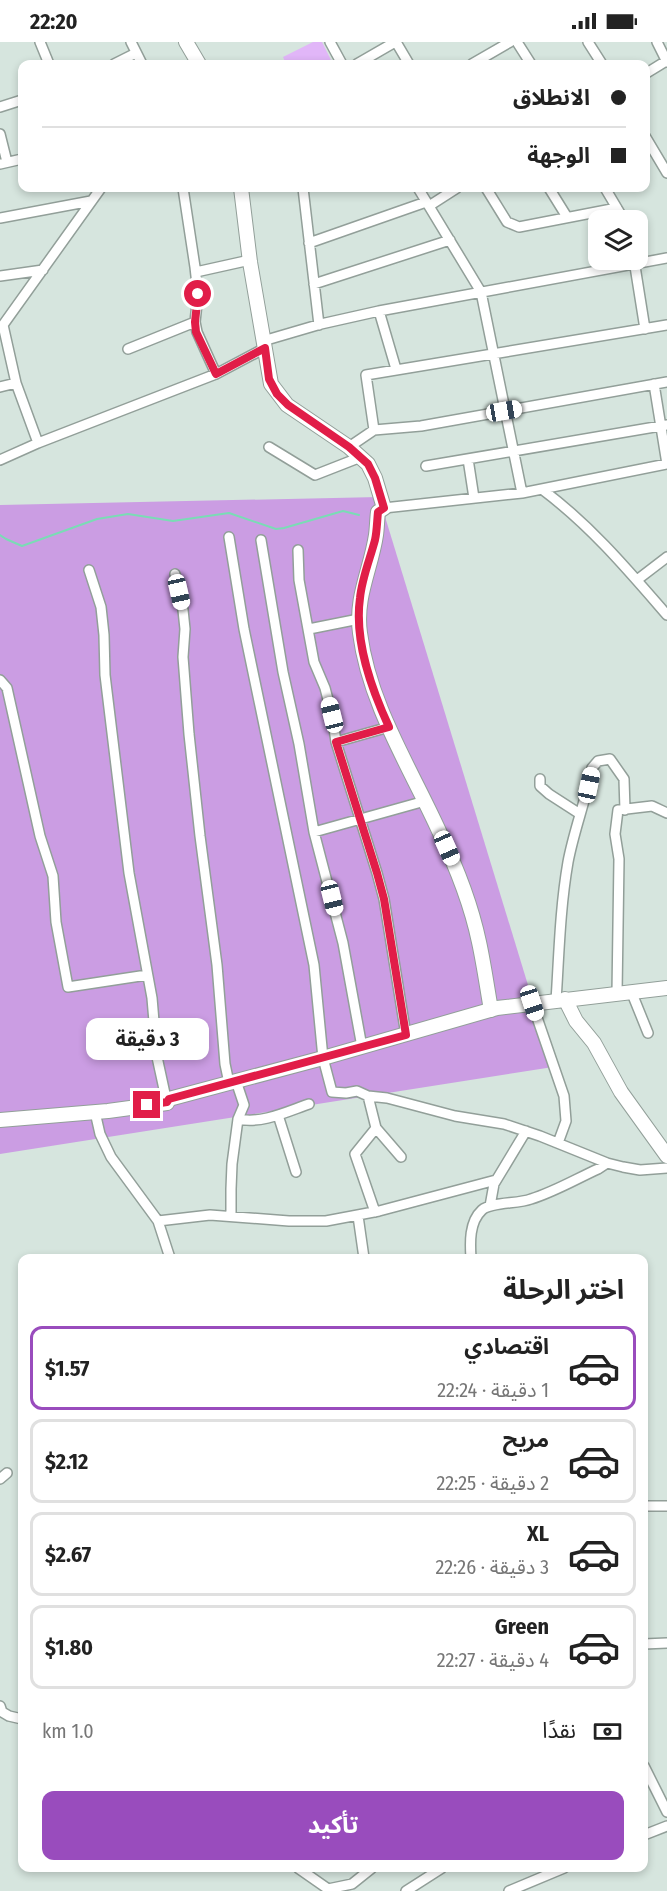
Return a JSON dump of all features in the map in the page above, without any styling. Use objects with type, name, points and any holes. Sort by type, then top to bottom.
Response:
[{"type":"main road","points":[[186,42],[197,60]]},
{"type":"main road","points":[[242,192],[250,260],[271,384],[288,405],[349,447],[368,464],[384,508],[378,512],[376,536],[360,597],[359,620],[362,644],[372,683],[389,727],[457,872],[475,927],[491,1010]]},
{"type":"main road","points":[[0,1120],[95,1112],[167,1102],[169,1099],[491,1010],[532,1003],[667,988]]},
{"type":"main road","points":[[561,1000],[594,1044],[621,1092],[667,1156]]},
{"type":"street","points":[[40,42],[47,60]]},
{"type":"street","points":[[131,42],[140,60]]},
{"type":"street","points":[[330,42],[340,60]]},
{"type":"street","points":[[364,60],[395,42],[406,60]]},
{"type":"street","points":[[481,60],[510,42]]},
{"type":"street","points":[[517,42],[528,60]]},
{"type":"street","points":[[588,42],[599,60]]},
{"type":"street","points":[[650,70],[666,56],[657,42]]},
{"type":"street","points":[[122,60],[136,53]]},
{"type":"street","points":[[0,107],[18,101]]},
{"type":"street","points":[[0,134],[4,163]]},
{"type":"street","points":[[650,144],[667,173]]},
{"type":"street","points":[[38,443],[16,383],[2,326],[98,192]]},
{"type":"street","points":[[184,192],[198,294],[196,332],[216,374]]},
{"type":"street","points":[[303,192],[319,325]]},
{"type":"street","points":[[420,192],[481,292],[522,494]]},
{"type":"street","points":[[309,243],[428,204],[450,192]]},
{"type":"street","points":[[488,192],[507,222],[519,228],[618,208],[608,192]]},
{"type":"street","points":[[551,192],[567,217]]},
{"type":"street","points":[[0,218],[91,201]]},
{"type":"street","points":[[314,284],[450,240]]},
{"type":"street","points":[[648,260],[667,258]]},
{"type":"street","points":[[196,272],[250,260]]},
{"type":"street","points":[[0,276],[43,270]]},
{"type":"street","points":[[0,460],[216,374],[264,345],[319,325],[593,270]]},
{"type":"street","points":[[635,270],[645,329]]},
{"type":"street","points":[[380,311],[396,369]]},
{"type":"street","points":[[128,349],[195,322]]},
{"type":"street","points":[[374,430],[366,375],[667,325]]},
{"type":"street","points":[[349,447],[374,430],[421,426],[667,382]]},
{"type":"street","points":[[0,387],[16,383]]},
{"type":"street","points":[[384,508],[522,494],[667,464],[664,425],[654,384]]},
{"type":"street","points":[[426,466],[664,425]]},
{"type":"street","points":[[269,447],[315,475],[361,457]]},
{"type":"street","points":[[468,459],[474,498]]},
{"type":"street","points":[[543,490],[571,511],[614,554],[667,615]]},
{"type":"street","points":[[229,537],[244,629],[314,965],[323,1058],[332,1092],[345,1093],[357,1090],[368,1096],[387,1098],[455,1116],[504,1125],[526,1131],[607,1163],[640,1170],[667,1168]]},
{"type":"street","points":[[261,540],[281,661],[299,744],[314,832],[343,943],[362,1047]]},
{"type":"street","points":[[298,550],[299,580],[314,662],[325,688],[336,742],[362,820],[384,899],[406,1035]]},
{"type":"street","points":[[637,580],[667,557]]},
{"type":"street","points":[[89,570],[101,606],[105,675],[129,873],[152,998],[157,1057],[167,1102]]},
{"type":"street","points":[[175,574],[185,629],[183,657],[189,734],[217,965],[225,1064],[244,1105],[238,1119],[231,1189],[231,1216]]},
{"type":"street","points":[[309,629],[359,620]]},
{"type":"street","points":[[0,680],[7,688],[40,836],[53,876],[56,922],[68,987],[147,975]]},
{"type":"street","points":[[336,742],[389,727]]},
{"type":"street","points":[[561,1000],[563,891],[572,842],[592,768],[598,761],[610,759],[624,779],[625,810]]},
{"type":"street","points":[[540,779],[540,786],[549,794],[580,814]]},
{"type":"street","points":[[314,832],[425,801]]},
{"type":"street","points":[[617,993],[619,860],[615,834],[618,810],[652,806],[667,813]]},
{"type":"street","points":[[631,991],[648,1033]]},
{"type":"street","points":[[532,1003],[564,1096],[566,1121],[558,1143]]},
{"type":"street","points":[[368,1096],[376,1128],[400,1157]]},
{"type":"street","points":[[238,1119],[251,1122],[309,1104]]},
{"type":"street","points":[[95,1112],[100,1134],[111,1157],[158,1221],[169,1254]]},
{"type":"street","points":[[278,1114],[296,1172]]},
{"type":"street","points":[[375,1212],[355,1154],[376,1128]]},
{"type":"street","points":[[490,1206],[494,1184],[526,1131]]},
{"type":"street","points":[[471,1254],[473,1223],[482,1209],[530,1200],[607,1163]]},
{"type":"street","points":[[158,1221],[203,1215],[313,1222],[358,1216],[496,1180]]},
{"type":"street","points":[[358,1216],[363,1254]]},
{"type":"street","points":[[648,1506],[667,1506]]},
{"type":"street","points":[[648,1644],[667,1643]]},
{"type":"street","points":[[0,1706],[2,1712],[18,1718]]},
{"type":"street","points":[[648,1774],[667,1812]]},
{"type":"street","points":[[648,1833],[667,1826]]},
{"type":"street","points":[[304,1872],[328,1889],[352,1884],[367,1872]]},
{"type":"street","points":[[406,1891],[436,1872]]},
{"type":"street","points":[[509,1891],[554,1872]]},
{"type":"shaded area","points":[[313,42],[322,42],[331,60],[284,60],[283,57]]},
{"type":"shaded area","points":[[379,497],[553,1067],[0,1154],[0,505]]},
{"type":"waterway","points":[[0,535],[22,546],[97,519],[128,514],[173,521],[229,513],[276,529],[343,511],[359,515]]},
{"type":"route","points":[[147,1105],[167,1102],[169,1099],[406,1035],[384,899],[362,820],[336,742],[389,727],[372,683],[359,623],[363,580],[376,536],[378,512],[384,508],[368,464],[349,447],[288,405],[277,394],[269,379],[265,348],[216,374],[196,332],[198,294]]}]
